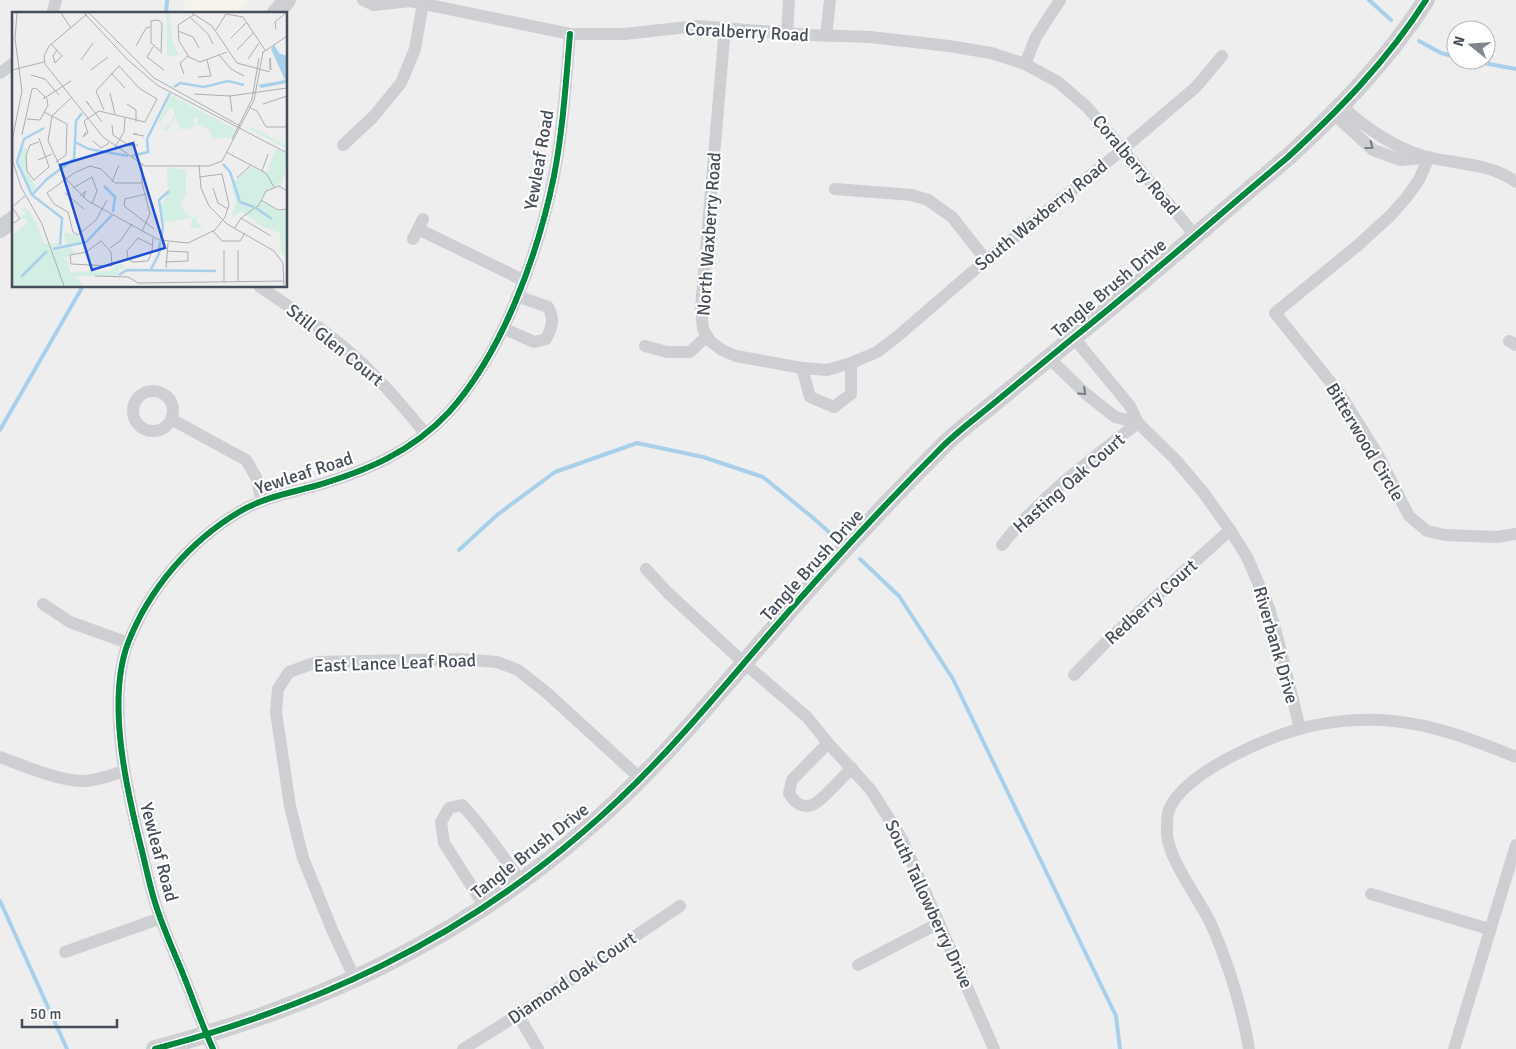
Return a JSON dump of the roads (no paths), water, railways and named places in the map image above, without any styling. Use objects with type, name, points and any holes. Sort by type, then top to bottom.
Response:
[{"type":"street","points":[[277,12],[287,0]]},
{"type":"street","name":"Coralberry Road","points":[[363,0],[374,5],[410,0],[570,34],[624,34],[697,26],[725,27],[826,36],[870,37],[991,52],[1044,73],[1073,94],[1087,107],[1195,235]]},
{"type":"street","points":[[787,33],[789,0]]},
{"type":"street","points":[[826,36],[830,0]]},
{"type":"street","points":[[1025,64],[1036,37],[1060,0]]},
{"type":"street","name":"Tangle Brush Drive","points":[[155,1049],[210,1042],[264,1016],[395,961],[485,907],[585,831],[680,738],[863,530],[947,442],[1074,338],[1286,158],[1338,110],[1392,48],[1426,0]]},
{"type":"street","points":[[343,145],[373,117],[401,83],[415,49],[423,3]]},
{"type":"street","name":"North Waxberry Road","points":[[725,27],[701,308],[703,329],[710,341],[722,350],[736,356],[802,368],[827,370]]},
{"type":"street","name":"Yewleaf Road","points":[[210,1042],[154,902],[130,803],[121,746],[119,693],[128,643],[144,610],[174,566],[214,529],[239,512],[262,501],[319,485],[367,469],[386,460],[425,433],[462,396],[503,328],[517,296],[539,234],[554,175],[564,103],[570,34]]},
{"type":"street","name":"South Waxberry Road","points":[[827,370],[851,363],[877,352],[898,336],[986,260],[1122,150],[1196,87],[1222,56]]},
{"type":"street","points":[[0,73],[12,64]]},
{"type":"street","points":[[1338,110],[1412,152],[1494,170],[1516,182]]},
{"type":"street","name":"Bitterwood Circle","points":[[1429,157],[1419,180],[1390,216],[1357,246],[1275,313],[1340,394],[1378,455],[1409,516],[1427,531],[1445,535],[1497,537],[1516,534]]},
{"type":"street","points":[[834,188],[912,196],[928,200],[952,217],[986,260]]},
{"type":"street","points":[[0,229],[12,220]]},
{"type":"street","points":[[418,229],[523,280]]},
{"type":"street","name":"Still Glen Court","points":[[261,288],[294,310],[365,366],[425,433]]},
{"type":"street","points":[[503,328],[534,342],[546,339],[552,327],[553,316],[548,307],[517,296]]},
{"type":"street","points":[[645,346],[667,352],[690,352],[707,336]]},
{"type":"street","name":"Riverbank Drive","points":[[1074,338],[1130,406],[1138,423],[1180,465],[1203,492],[1247,557],[1269,608],[1300,729]]},
{"type":"street","name":"Riverbank Drive","points":[[1048,358],[1084,393],[1115,416],[1138,423]]},
{"type":"street","points":[[802,368],[810,397],[834,407],[851,394],[851,363]]},
{"type":"street","points":[[171,419],[246,460],[256,477],[262,501]]},
{"type":"street","name":"Hasting Oak Court","points":[[1002,544],[1022,520],[1088,462],[1138,423]]},
{"type":"street","name":"Redberry Court","points":[[1074,675],[1110,638],[1230,530]]},
{"type":"street","name":"South Tallowberry Drive","points":[[646,569],[744,663],[806,717],[871,790],[903,841],[994,1049]]},
{"type":"street","points":[[43,604],[70,622],[128,643]]},
{"type":"street","name":"East Lance Leaf Road","points":[[355,979],[333,932],[303,858],[290,806],[276,712],[278,689],[289,672],[317,662],[458,658],[497,662],[518,670],[547,692],[640,778]]},
{"type":"street","points":[[1249,1049],[1244,1021],[1230,972],[1211,925],[1174,855],[1168,838],[1167,818],[1172,803],[1186,788],[1206,772],[1232,757],[1300,729],[1352,720],[1393,721],[1432,728],[1463,736],[1516,757]]},
{"type":"street","points":[[828,742],[792,780],[789,794],[794,802],[801,806],[814,805],[852,768]]},
{"type":"street","points":[[0,757],[39,770],[82,781],[103,778],[124,771]]},
{"type":"street","points":[[485,907],[444,843],[440,822],[449,808],[462,805],[478,822],[521,881]]},
{"type":"street","points":[[1454,1049],[1516,845]]},
{"type":"street","points":[[1371,894],[1489,930]]},
{"type":"street","name":"Diamond Oak Court","points":[[463,1049],[518,1015],[680,906]]},
{"type":"street","name":"Yewleaf Road","points":[[65,952],[161,918]]},
{"type":"street","points":[[858,965],[939,923]]},
{"type":"street","points":[[518,1015],[538,1049]]},
{"type":"waterway","points":[[166,12],[167,0]]},
{"type":"waterway","points":[[1369,0],[1391,20]]},
{"type":"waterway","points":[[1419,41],[1446,54]]},
{"type":"waterway","points":[[1496,65],[1516,69]]},
{"type":"waterway","points":[[0,430],[82,288]]},
{"type":"waterway","points":[[459,550],[497,515],[555,472],[637,443],[703,457],[763,477],[838,540]]},
{"type":"waterway","points":[[860,559],[899,596],[953,679],[1116,1016],[1120,1049]]},
{"type":"waterway","points":[[0,901],[67,1049]]}]
